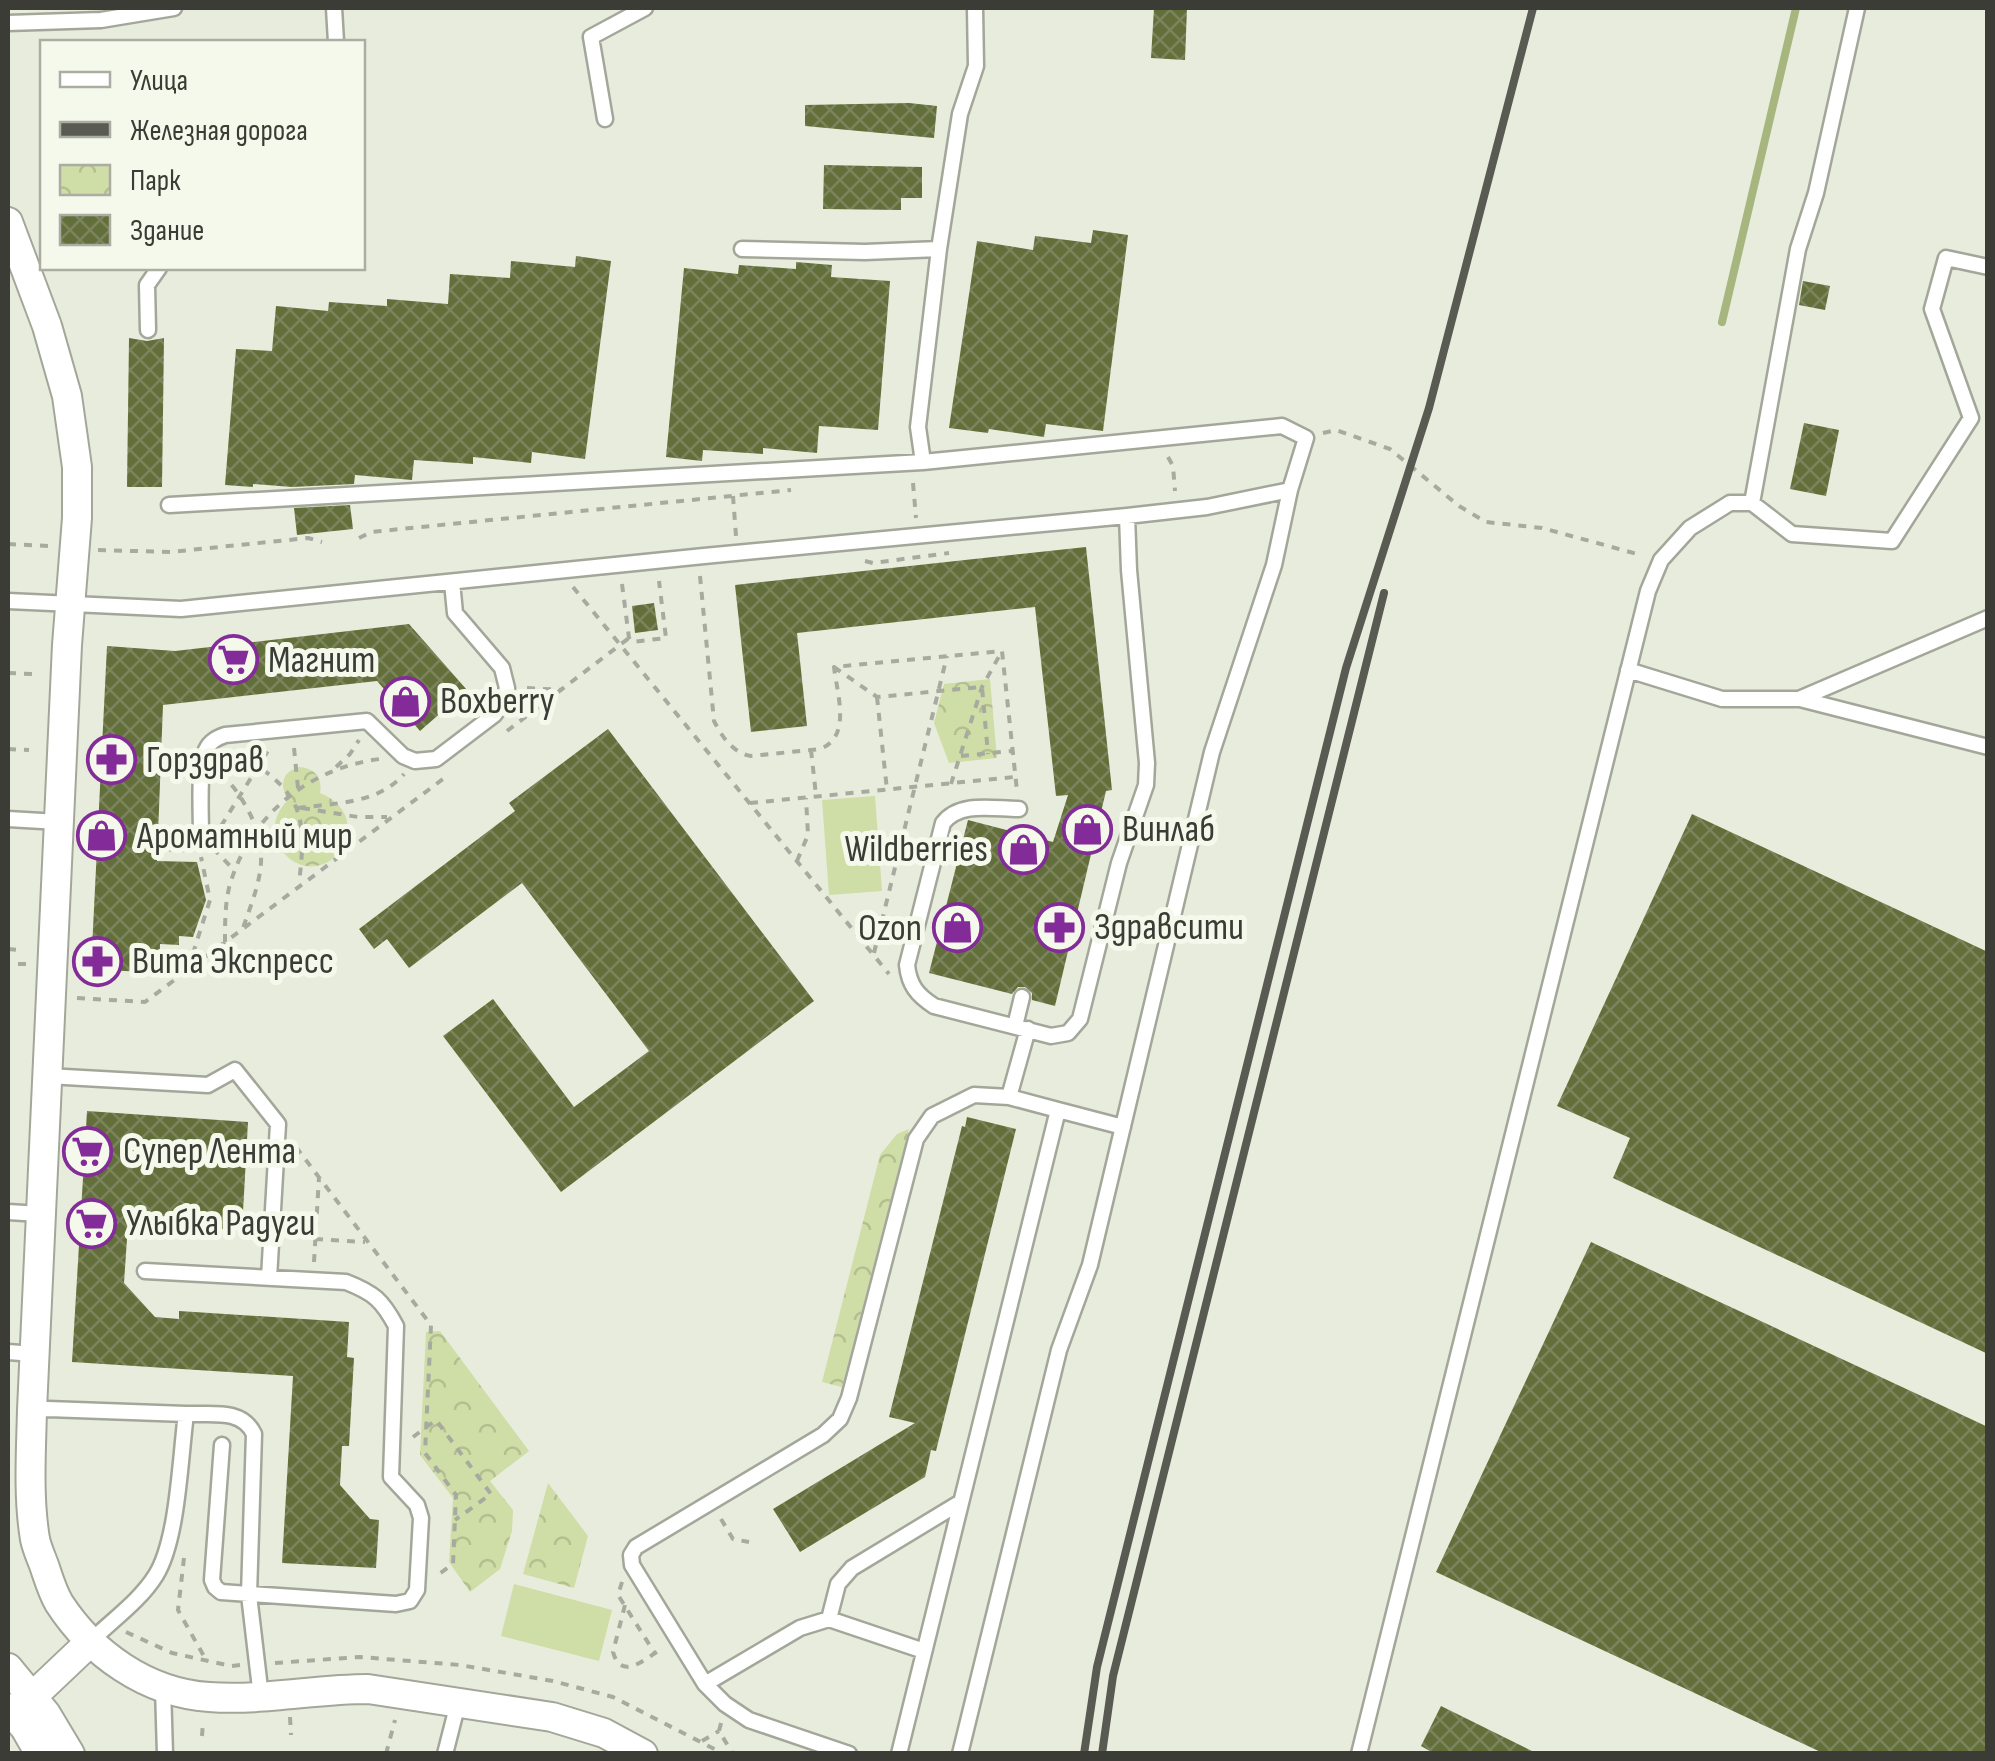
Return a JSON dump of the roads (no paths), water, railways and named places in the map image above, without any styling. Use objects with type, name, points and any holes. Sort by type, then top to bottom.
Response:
[{"type":"street","points":[[8,222],[47,326],[67,396],[77,467],[40,1214],[20,1353],[32,1410],[35,1542],[58,1601],[90,1642],[133,1675],[164,1688],[206,1697],[368,1689],[552,1717],[604,1734],[643,1754]]},
{"type":"street","points":[[17,1706],[90,1642]]},
{"type":"street","points":[[8,1668],[25,1728],[40,1754]]},
{"type":"street","points":[[17,1706],[46,1714],[70,1754]]},
{"type":"lane","points":[[8,23],[101,20],[174,8]]},
{"type":"lane","points":[[334,8],[336,40]]},
{"type":"lane","points":[[605,120],[591,37],[646,8]]},
{"type":"lane","points":[[923,462],[918,428],[960,114],[976,66],[975,8]]},
{"type":"lane","points":[[1752,503],[1798,250],[1816,194],[1857,8]]},
{"type":"lane","points":[[742,248],[865,252],[939,249]]},
{"type":"lane","points":[[1359,1754],[1628,670],[1660,560],[1690,528],[1730,502],[1752,503],[1792,534],[1892,541],[1971,418],[1932,309],[1946,258],[1988,267]]},
{"type":"lane","points":[[148,330],[148,284],[158,270]]},
{"type":"lane","points":[[169,504],[923,462],[1282,426],[1306,438],[1274,565],[1212,752],[1090,1266],[1058,1350],[960,1754]]},
{"type":"lane","points":[[8,601],[181,609],[1126,516],[1207,507],[1290,490]]},
{"type":"lane","points":[[1019,809],[963,809],[951,813],[943,824],[906,965],[908,980],[934,1006],[1051,1036],[1068,1033],[1080,1019],[1119,863],[1146,784],[1126,516]]},
{"type":"lane","points":[[171,842],[190,843],[205,838],[203,763],[206,749],[215,739],[367,720],[409,759],[436,759],[494,714],[503,703],[507,688],[502,668],[455,613],[452,582]]},
{"type":"lane","points":[[1799,699],[1988,618]]},
{"type":"lane","points":[[1628,670],[1722,699],[1799,699],[1988,748]]},
{"type":"lane","points":[[8,819],[58,822]]},
{"type":"lane","points":[[1009,1097],[1021,1028],[1022,997]]},
{"type":"lane","points":[[46,1076],[208,1085],[235,1070],[278,1124],[269,1278]]},
{"type":"lane","points":[[849,1754],[749,1720],[725,1704],[706,1684],[677,1639],[632,1566],[631,1555],[636,1547],[823,1436],[840,1418],[849,1398],[916,1139],[932,1116],[974,1096],[1009,1097],[1123,1127]]},
{"type":"lane","points":[[899,1754],[1058,1110]]},
{"type":"lane","points":[[8,1212],[40,1214]]},
{"type":"lane","points":[[145,1271],[346,1282],[368,1290],[384,1305],[396,1326],[391,1476],[417,1505],[421,1518],[417,1590],[410,1601],[396,1604],[249,1595],[221,1592],[214,1587],[222,1445]]},
{"type":"lane","points":[[32,1410],[237,1416],[248,1422],[254,1434],[249,1595],[260,1697]]},
{"type":"lane","points":[[90,1642],[155,1576],[170,1544],[186,1414]]},
{"type":"lane","points":[[829,1619],[838,1584],[852,1568],[961,1502]]},
{"type":"lane","points":[[706,1684],[800,1628],[829,1619],[924,1650]]},
{"type":"lane","points":[[164,1688],[165,1754]]},
{"type":"lane","points":[[445,1754],[458,1703]]},
{"type":"waterway","points":[[1722,322],[1796,8]]},
{"type":"railway","points":[[1084,1754],[1097,1667],[1346,668],[1429,408],[1533,8]]},
{"type":"railway","points":[[1102,1754],[1113,1676],[1384,593]]},
{"type":"place","name":"Магнит","points":[[233,660]]},
{"type":"place","name":"Boxberry","points":[[405,701]]},
{"type":"place","name":"Горздрав","points":[[111,760]]},
{"type":"place","name":"Винлаб","points":[[1087,829]]},
{"type":"place","name":"Ароматный мир","points":[[102,836]]},
{"type":"place","name":"Wildberries","points":[[1023,849]]},
{"type":"place","name":"Здравсити","points":[[1059,927]]},
{"type":"place","name":"Ozon","points":[[957,928]]},
{"type":"place","name":"Вита Экспресс","points":[[97,961]]},
{"type":"place","name":"Супер Лента","points":[[88,1151]]},
{"type":"place","name":"Улыбка Радуги","points":[[91,1223]]}]
